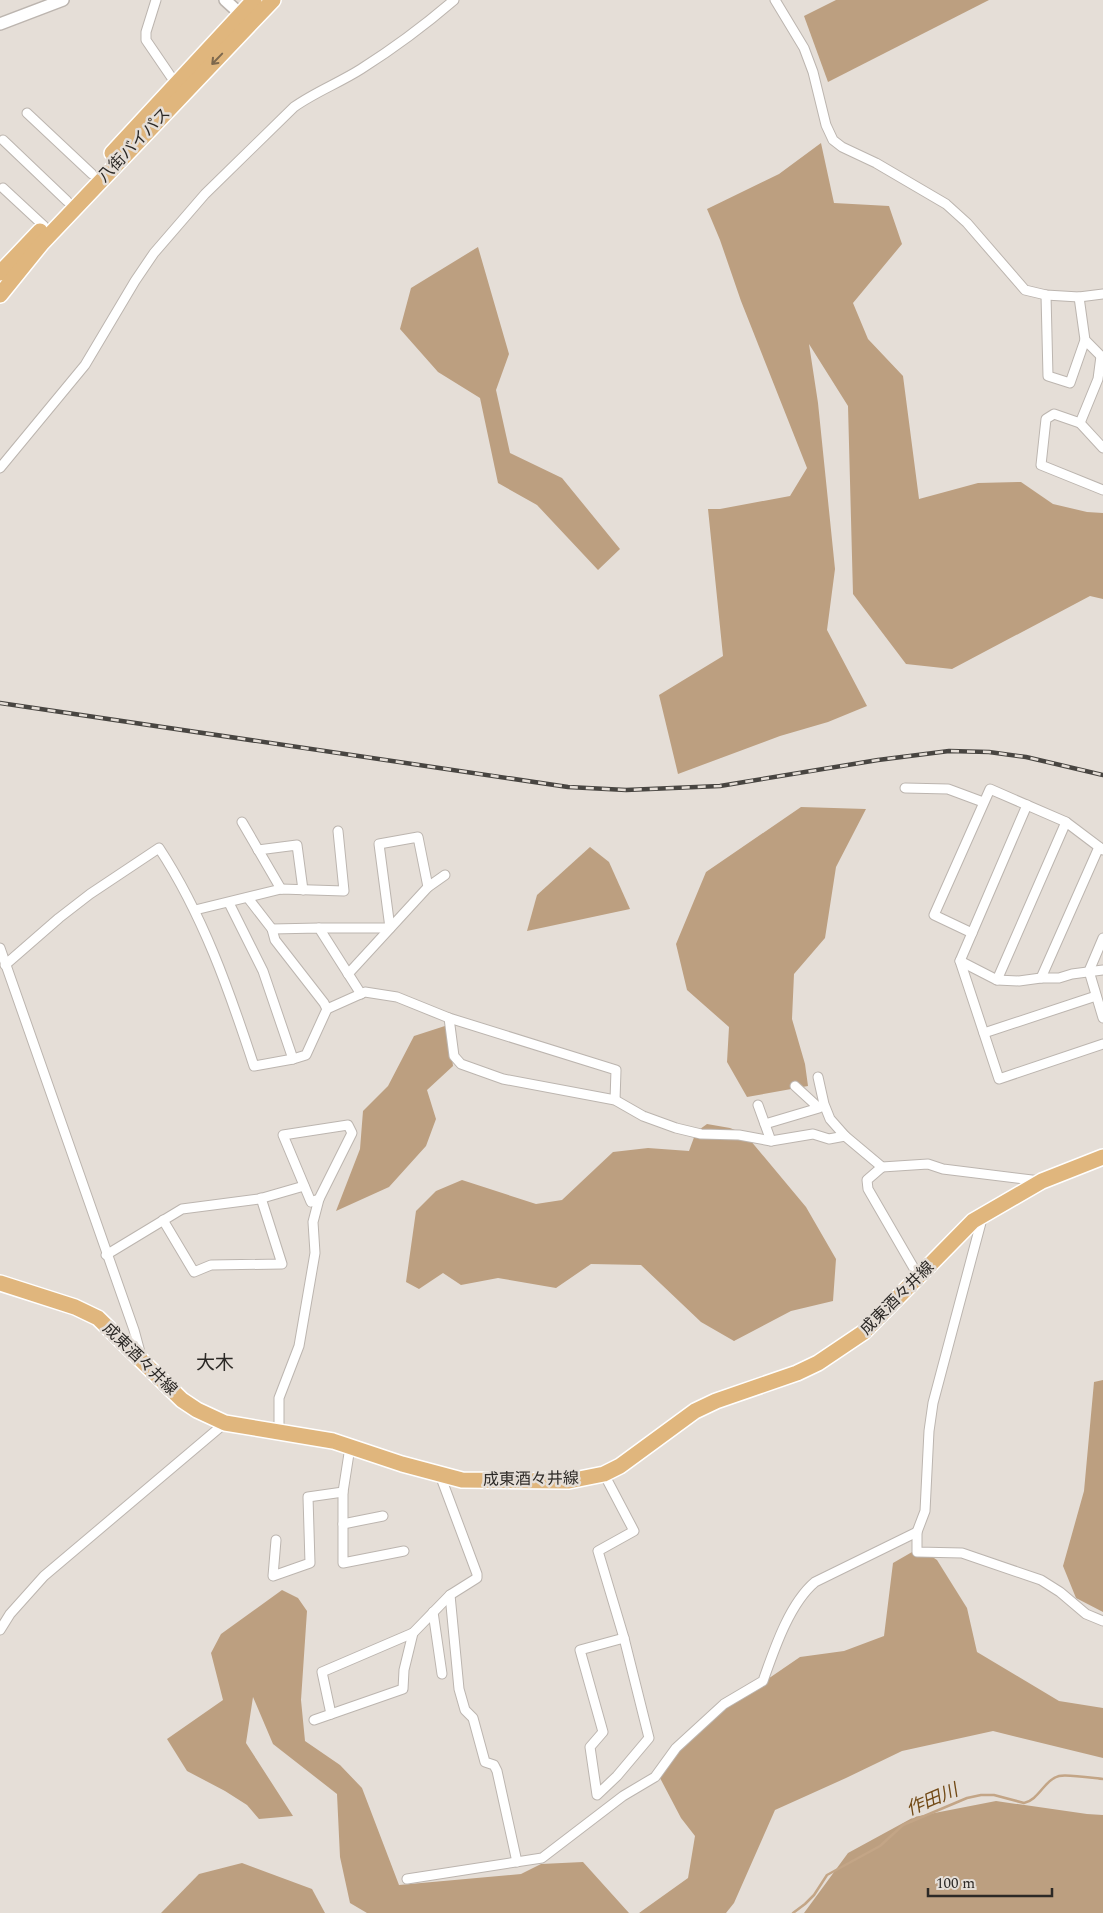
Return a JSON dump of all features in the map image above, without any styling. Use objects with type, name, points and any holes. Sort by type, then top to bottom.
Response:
[{"type":"main road","name":"八街バイパス","points":[[0,295],[42,243],[246,19],[254,0]]},
{"type":"main road","name":"八街バイパス","points":[[0,273],[176,84],[246,19],[273,0]]},
{"type":"main road","name":"成東酒々井線","points":[[0,1283],[88,1312],[110,1329],[138,1359],[182,1400],[197,1410],[225,1423],[332,1441],[440,1475],[462,1480],[550,1481],[585,1479],[604,1474],[620,1466],[695,1411],[797,1373],[825,1359],[864,1332],[973,1221],[1042,1181],[1103,1157]]},
{"type":"street","points":[[0,24],[63,0]]},
{"type":"street","points":[[156,0],[146,32],[146,40],[176,84]]},
{"type":"street","points":[[225,0],[246,19]]},
{"type":"street","points":[[0,468],[36,422],[85,365],[135,281],[154,254],[205,194],[294,107],[379,57],[454,0]]},
{"type":"street","points":[[775,0],[804,48],[826,125],[833,140],[842,147],[876,163],[946,204],[967,223],[1025,290],[1046,295],[1080,297],[1103,294]]},
{"type":"street","points":[[27,113],[92,174]]},
{"type":"street","points":[[3,140],[67,201]]},
{"type":"street","points":[[3,188],[44,226]]},
{"type":"street","points":[[1046,295],[1048,376],[1070,383],[1085,340],[1080,297]]},
{"type":"street","points":[[1080,423],[1098,379],[1102,357],[1085,340]]},
{"type":"street","points":[[1103,448],[1080,423],[1054,414],[1046,419],[1041,465],[1103,490]]},
{"type":"street","points":[[905,788],[948,788],[983,802]]},
{"type":"street","points":[[972,933],[934,916],[990,789],[1066,822],[1101,848],[1041,978]]},
{"type":"street","points":[[1027,805],[960,962],[999,1079],[1103,1044]]},
{"type":"street","points":[[242,822],[281,889]]},
{"type":"street","points":[[997,980],[1066,822]]},
{"type":"street","points":[[195,910],[230,903],[281,889],[344,891],[338,831]]},
{"type":"street","points":[[390,928],[379,844],[418,837],[428,887]]},
{"type":"street","points":[[258,850],[297,845],[303,890]]},
{"type":"street","points":[[5,965],[90,894],[159,848],[195,910],[231,995],[254,1066],[293,1059],[306,1054],[327,1009],[365,992],[397,997],[449,1018],[616,1070],[615,1100]]},
{"type":"street","points":[[348,974],[428,887],[445,875]]},
{"type":"street","points":[[248,898],[272,929],[275,940],[292,960],[327,1009]]},
{"type":"street","points":[[230,903],[263,971],[293,1059]]},
{"type":"street","points":[[319,928],[361,994]]},
{"type":"street","points":[[272,929],[390,928]]},
{"type":"street","points":[[1103,938],[1089,971],[1103,1018]]},
{"type":"street","points":[[0,948],[142,1356],[138,1359]]},
{"type":"street","points":[[960,962],[997,980],[1019,981],[1059,978],[1072,974],[1103,970]]},
{"type":"street","points":[[0,979],[10,980]]},
{"type":"street","points":[[984,1033],[1096,996]]},
{"type":"street","points":[[449,1018],[454,1056],[461,1064],[503,1079],[615,1100],[643,1116],[676,1128],[702,1134],[739,1135],[771,1141],[813,1134],[829,1139],[845,1136]]},
{"type":"street","points":[[818,1077],[830,1120],[845,1136],[882,1167]]},
{"type":"street","points":[[765,1124],[820,1108],[795,1086]]},
{"type":"street","points":[[758,1105],[771,1141]]},
{"type":"street","points":[[279,1432],[279,1398],[299,1346],[315,1252],[313,1222],[319,1199],[352,1133],[348,1125],[282,1135],[311,1202],[319,1199]]},
{"type":"street","points":[[919,1276],[868,1188],[867,1180],[882,1167],[928,1164],[944,1169],[1042,1181]]},
{"type":"street","points":[[106,1255],[182,1209],[261,1198],[304,1186]]},
{"type":"street","points":[[163,1220],[194,1272],[211,1265],[282,1264],[261,1198]]},
{"type":"street","points":[[983,1215],[933,1402],[928,1432],[925,1512],[917,1532],[917,1552],[962,1553],[1041,1580],[1060,1592],[1086,1614],[1103,1621]]},
{"type":"street","points":[[0,1630],[10,1614],[44,1576],[225,1423]]},
{"type":"street","points":[[350,1447],[343,1492],[343,1563],[404,1551]]},
{"type":"street","points":[[604,1474],[634,1531],[598,1551],[624,1638],[649,1738],[617,1776],[597,1795],[590,1747],[603,1732],[580,1650],[624,1638]]},
{"type":"street","points":[[330,1714],[322,1672],[413,1633],[450,1595],[477,1578],[440,1475]]},
{"type":"street","points":[[276,1540],[273,1576],[310,1563],[308,1497],[343,1492]]},
{"type":"street","points":[[343,1524],[383,1516]]},
{"type":"street","points":[[407,1879],[542,1858],[624,1796],[655,1777],[676,1748],[724,1704],[763,1681],[779,1635],[806,1590],[815,1582],[917,1532]]},
{"type":"street","points":[[450,1595],[459,1689],[465,1710],[473,1718],[485,1762],[494,1765],[497,1771],[517,1862]]},
{"type":"street","points":[[433,1612],[442,1674]]},
{"type":"street","points":[[314,1720],[402,1688],[404,1670],[413,1633]]},
{"type":"shaded area","points":[[836,0],[989,0],[828,82],[804,16]]},
{"type":"shaded area","points":[[821,143],[834,203],[889,206],[902,244],[853,303],[868,339],[903,376],[919,499],[978,483],[1021,482],[1053,504],[1087,512],[1103,513],[1103,599],[1090,596],[952,669],[906,664],[853,594],[848,406],[809,344],[818,403],[835,569],[827,630],[867,706],[828,722],[780,736],[678,774],[659,695],[723,656],[708,509],[720,509],[790,496],[807,468],[707,209],[779,174]]},
{"type":"shaded area","points":[[478,247],[509,354],[496,390],[510,453],[562,478],[620,549],[598,570],[537,505],[498,483],[480,398],[438,372],[400,329],[411,288]]},
{"type":"shaded area","points":[[801,807],[866,809],[836,867],[825,938],[794,974],[792,1019],[805,1064],[808,1086],[747,1097],[727,1062],[729,1027],[687,990],[676,944],[706,872]]},
{"type":"shaded area","points":[[590,847],[609,862],[630,909],[527,931],[537,895]]},
{"type":"shaded area","points":[[448,1025],[453,1066],[427,1090],[436,1119],[426,1146],[389,1187],[336,1211],[360,1149],[363,1111],[388,1086],[414,1036]]},
{"type":"shaded area","points":[[707,1124],[730,1128],[745,1134],[806,1207],[836,1259],[833,1301],[791,1311],[734,1341],[701,1322],[641,1265],[591,1264],[556,1288],[498,1278],[461,1285],[443,1273],[419,1289],[406,1282],[416,1211],[436,1191],[462,1180],[536,1204],[562,1200],[613,1152],[648,1148],[689,1151],[696,1132]]},
{"type":"shaded area","points":[[1103,1380],[1103,1612],[1076,1598],[1063,1566],[1084,1491],[1094,1382]]},
{"type":"shaded area","points":[[919,1548],[937,1560],[967,1608],[977,1652],[1059,1701],[1103,1708],[1103,1758],[993,1731],[902,1751],[775,1810],[734,1903],[726,1913],[639,1913],[688,1878],[695,1836],[681,1818],[660,1778],[674,1743],[800,1657],[844,1651],[884,1636],[893,1563]]},
{"type":"shaded area","points":[[282,1590],[298,1598],[307,1611],[301,1700],[305,1741],[340,1765],[362,1788],[399,1885],[521,1874],[541,1864],[583,1862],[629,1913],[367,1913],[350,1903],[340,1857],[337,1794],[273,1744],[253,1697],[246,1743],[293,1816],[259,1819],[247,1805],[187,1771],[167,1739],[223,1700],[211,1653],[221,1634]]},
{"type":"shaded area","points":[[996,1801],[1103,1815],[1103,1913],[804,1913],[848,1853],[914,1817]]},
{"type":"shaded area","points":[[242,1863],[312,1889],[325,1913],[161,1913],[199,1874]]},
{"type":"waterway","name":"作田川","points":[[793,1913],[814,1895],[827,1875],[880,1846],[903,1825],[967,1798],[981,1795],[994,1795],[1024,1803],[1034,1798],[1049,1781],[1059,1776],[1103,1779]]},
{"type":"railway","points":[[0,703],[568,787],[626,790],[720,786],[878,760],[949,751],[989,752],[1026,757],[1103,775]]},
{"type":"district","name":"大木","points":[[215,1363]]}]
